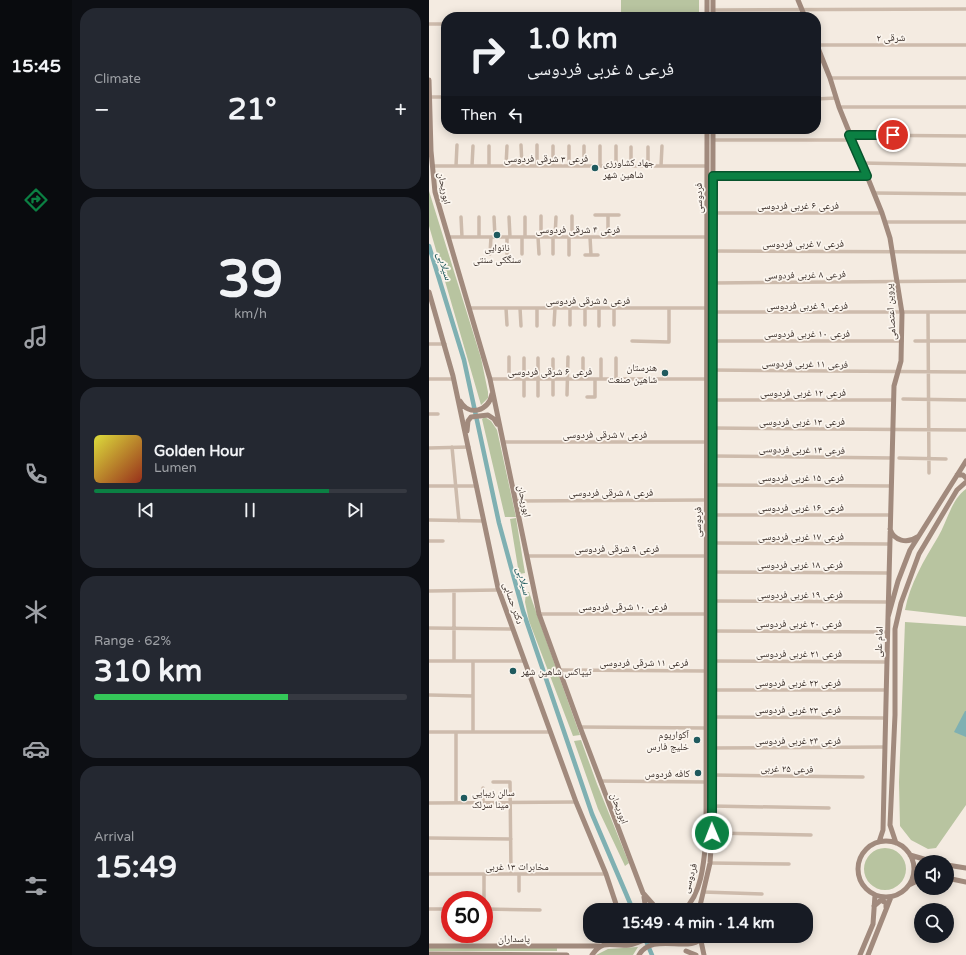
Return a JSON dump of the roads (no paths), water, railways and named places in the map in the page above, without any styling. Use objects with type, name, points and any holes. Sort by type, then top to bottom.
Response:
[{"type":"main road","points":[[707,0],[707,12]]},
{"type":"main road","points":[[713,0],[713,10]]},
{"type":"main road","points":[[798,0],[801,10]]},
{"type":"main road","name":"پروین اعتصامی","points":[[821,59],[830,78],[850,137],[885,222],[893,251],[902,313],[901,361],[894,386],[893,400],[887,602],[888,617]]},
{"type":"main road","name":"ابوریحان","points":[[429,80],[432,166],[435,192],[490,379],[539,614],[643,893],[652,903]]},
{"type":"main road","name":"فردوسی","points":[[700,903],[710,863],[706,782],[706,670],[712,631],[713,283],[707,237],[707,134]]},
{"type":"main road","name":"فردوسی","points":[[690,903],[701,876],[709,833],[711,806],[711,660],[706,614],[706,442],[707,308],[710,268],[713,251],[713,134]]},
{"type":"main road","name":"دکتر حسابی","points":[[429,292],[431,308],[445,344],[454,379],[499,590],[576,802],[606,874],[616,903]]},
{"type":"main road","points":[[457,396],[462,406],[467,410],[485,407],[491,401],[492,389]]},
{"type":"main road","points":[[466,437],[469,418],[486,415],[494,419],[500,428]]},
{"type":"main road","name":"امام علی","points":[[879,842],[883,830],[885,693],[888,617],[898,581],[910,550],[966,461]]},
{"type":"main road","points":[[957,475],[961,474],[966,478]]},
{"type":"main road","name":"امام علی","points":[[895,843],[890,825],[895,715],[895,629],[901,603],[919,554],[929,534],[957,490],[966,482]]},
{"type":"main road","points":[[889,526],[892,533],[900,540],[911,540],[920,535]]},
{"type":"main road","points":[[885,693],[887,700],[891,700],[894,695]]},
{"type":"main road","points":[[885,711],[890,709],[895,715]]},
{"type":"main road","points":[[883,830],[886,839],[890,839],[893,833]]},
{"type":"main road","points":[[908,886],[913,871],[910,855],[904,848],[895,843],[879,842],[866,850],[858,866],[859,875],[862,883],[875,895],[891,896],[903,891],[914,883]]},
{"type":"main road","points":[[910,855],[914,856]]},
{"type":"main road","points":[[954,866],[966,868]]},
{"type":"main road","points":[[954,879],[966,882]]},
{"type":"main road","points":[[643,893],[645,903]]},
{"type":"main road","points":[[860,955],[873,924],[875,895]]},
{"type":"main road","points":[[868,955],[891,896]]},
{"type":"main road","points":[[874,906],[878,901],[883,900],[886,908]]},
{"type":"main road","points":[[592,955],[600,946],[606,944],[626,945],[637,943]]},
{"type":"main road","points":[[683,950],[691,949],[698,943]]},
{"type":"main road","points":[[702,943],[704,955]]},
{"type":"main road","points":[[639,953],[656,945],[683,950],[696,955]]},
{"type":"main road","name":"پاسداران","points":[[429,946],[600,946]]},
{"type":"main road","name":"پاسداران","points":[[429,954],[567,955]]},
{"type":"street","points":[[713,10],[966,9]]},
{"type":"street","points":[[429,24],[441,24]]},
{"type":"street","name":"۲ شرقی","points":[[821,44],[966,46]]},
{"type":"street","points":[[830,78],[966,78]]},
{"type":"street","points":[[430,97],[441,97]]},
{"type":"street","points":[[821,98],[836,98]]},
{"type":"street","points":[[839,107],[966,107]]},
{"type":"street","points":[[713,140],[966,136]]},
{"type":"street","points":[[456,166],[457,145]]},
{"type":"street","points":[[521,145],[522,166]]},
{"type":"street","points":[[537,145],[537,166]]},
{"type":"street","points":[[472,166],[473,146]]},
{"type":"street","points":[[489,146],[489,166]]},
{"type":"street","points":[[506,166],[507,146]]},
{"type":"street","points":[[553,146],[553,166]]},
{"type":"street","points":[[569,146],[569,166]]},
{"type":"street","points":[[584,146],[584,166]]},
{"type":"street","points":[[599,166],[600,146]]},
{"type":"street","points":[[616,146],[616,166]]},
{"type":"street","points":[[661,146],[661,166]]},
{"type":"street","points":[[631,147],[631,166]]},
{"type":"street","points":[[648,147],[648,166]]},
{"type":"street","points":[[861,164],[966,165]]},
{"type":"street","name":"فرعی ۳ شرقی فردوسی","points":[[432,166],[707,166]]},
{"type":"street","points":[[713,176],[867,176]]},
{"type":"street","points":[[874,194],[966,194]]},
{"type":"street","name":"فرعی ۶ غربی فردوسی","points":[[713,213],[882,214]]},
{"type":"street","points":[[595,215],[619,215]]},
{"type":"street","points":[[608,215],[608,237]]},
{"type":"street","points":[[539,254],[541,216]]},
{"type":"street","points":[[569,255],[572,216]]},
{"type":"street","points":[[461,217],[462,237]]},
{"type":"street","points":[[479,217],[479,237]]},
{"type":"street","points":[[490,254],[495,217]]},
{"type":"street","points":[[507,254],[509,217]]},
{"type":"street","points":[[522,254],[525,217]]},
{"type":"street","points":[[553,254],[556,217]]},
{"type":"street","points":[[885,222],[966,222]]},
{"type":"street","name":"فرعی ۴ شرقی فردوسی","points":[[448,237],[707,237]]},
{"type":"street","points":[[590,237],[591,255]]},
{"type":"street","name":"فرعی ۷ غربی فردوسی","points":[[713,251],[966,252]]},
{"type":"street","points":[[585,255],[598,255]]},
{"type":"street","name":"فرعی ۸ غربی فردوسی","points":[[713,283],[897,280],[966,281]]},
{"type":"street","name":"فرعی ۵ شرقی فردوسی","points":[[470,308],[707,308]]},
{"type":"street","points":[[506,308],[507,325]]},
{"type":"street","points":[[520,308],[521,326]]},
{"type":"street","points":[[537,308],[537,326]]},
{"type":"street","points":[[554,325],[555,308]]},
{"type":"street","points":[[570,308],[570,325]]},
{"type":"street","points":[[585,308],[585,325]]},
{"type":"street","points":[[599,308],[599,326]]},
{"type":"street","points":[[614,308],[614,325]]},
{"type":"street","points":[[632,341],[669,342],[669,308]]},
{"type":"street","name":"فرعی ۹ غربی فردوسی","points":[[712,312],[966,312]]},
{"type":"street","points":[[928,313],[929,473]]},
{"type":"street","name":"فرعی ۱۰ غربی فردوسی","points":[[712,341],[902,340]]},
{"type":"street","points":[[915,341],[966,341]]},
{"type":"street","points":[[429,344],[445,344]]},
{"type":"street","points":[[509,357],[509,379]]},
{"type":"street","points":[[567,395],[568,357]]},
{"type":"street","points":[[524,358],[524,396]]},
{"type":"street","points":[[538,358],[538,396]]},
{"type":"street","points":[[583,358],[583,379]]},
{"type":"street","points":[[616,358],[616,379]]},
{"type":"street","points":[[553,359],[553,395]]},
{"type":"street","points":[[601,359],[601,379]]},
{"type":"street","name":"فرعی ۱۱ غربی فردوسی","points":[[712,370],[966,372]]},
{"type":"street","points":[[429,379],[454,379]]},
{"type":"street","name":"فرعی ۶ شرقی فردوسی","points":[[490,379],[707,379]]},
{"type":"street","points":[[587,397],[595,397],[595,379]]},
{"type":"street","points":[[903,399],[966,400]]},
{"type":"street","name":"فرعی ۱۲ غربی فردوسی","points":[[712,400],[893,400]]},
{"type":"street","points":[[429,414],[438,414]]},
{"type":"street","name":"فرعی ۱۳ غربی فردوسی","points":[[712,428],[966,430]]},
{"type":"street","name":"فرعی ۷ شرقی فردوسی","points":[[503,442],[706,442]]},
{"type":"street","points":[[429,448],[469,448]]},
{"type":"street","points":[[451,448],[459,521]]},
{"type":"street","name":"فرعی ۱۴ غربی فردوسی","points":[[712,456],[892,458]]},
{"type":"street","points":[[899,458],[946,459]]},
{"type":"street","name":"فرعی ۱۵ غربی فردوسی","points":[[712,485],[891,486]]},
{"type":"street","points":[[429,486],[477,486]]},
{"type":"street","name":"فرعی ۸ شرقی فردوسی","points":[[516,501],[707,500]]},
{"type":"street","name":"فرعی ۱۶ غربی فردوسی","points":[[712,515],[890,515]]},
{"type":"street","points":[[429,520],[484,521]]},
{"type":"street","points":[[429,541],[443,541]]},
{"type":"street","name":"فرعی ۱۷ غربی فردوسی","points":[[712,543],[889,544]]},
{"type":"street","name":"فرعی ۹ شرقی فردوسی","points":[[527,556],[706,556]]},
{"type":"street","name":"فرعی ۱۸ غربی فردوسی","points":[[712,572],[888,573]]},
{"type":"street","points":[[429,591],[499,590]]},
{"type":"street","points":[[454,591],[454,661]]},
{"type":"street","name":"فرعی ۱۹ غربی فردوسی","points":[[712,601],[887,602]]},
{"type":"street","name":"فرعی ۱۰ شرقی فردوسی","points":[[539,614],[706,614]]},
{"type":"street","points":[[429,628],[513,629]]},
{"type":"street","name":"فرعی ۲۰ غربی فردوسی","points":[[712,631],[887,632]]},
{"type":"street","name":"فرعی ۲۱ غربی فردوسی","points":[[711,660],[886,662]]},
{"type":"street","points":[[429,661],[525,661]]},
{"type":"street","points":[[473,661],[473,732]]},
{"type":"street","name":"فرعی ۱۱ شرقی فردوسی","points":[[559,670],[706,670]]},
{"type":"street","name":"فرعی ۲۲ غربی فردوسی","points":[[711,690],[885,693]]},
{"type":"street","points":[[429,695],[473,696]]},
{"type":"street","name":"فرعی ۲۳ غربی فردوسی","points":[[711,717],[885,718]]},
{"type":"street","points":[[580,727],[706,728]]},
{"type":"street","points":[[429,732],[550,732]]},
{"type":"street","points":[[456,732],[456,802]]},
{"type":"street","name":"فرعی ۲۴ غربی فردوسی","points":[[711,748],[885,747]]},
{"type":"street","name":"فرعی ۲۵ غربی","points":[[711,775],[863,776]]},
{"type":"street","points":[[600,781],[706,782]]},
{"type":"street","points":[[493,782],[510,782],[511,874]]},
{"type":"street","points":[[483,788],[483,802]]},
{"type":"street","points":[[429,802],[576,802]]},
{"type":"street","points":[[711,806],[829,808]]},
{"type":"street","points":[[709,833],[811,835]]},
{"type":"street","points":[[429,838],[511,839]]},
{"type":"street","points":[[710,863],[789,864]]},
{"type":"street","name":"مخابرات ۱۳ غربی","points":[[429,874],[606,874]]},
{"type":"street","points":[[484,874],[484,891]]},
{"type":"street","points":[[519,874],[519,891]]},
{"type":"street","points":[[702,892],[762,894]]},
{"type":"street","points":[[429,909],[441,909]]},
{"type":"street","points":[[493,909],[540,910]]},
{"type":"water","points":[[966,711],[966,737],[954,732]]},
{"type":"waterway","name":"سیلابی","points":[[429,246],[464,360],[499,523],[523,611],[592,814],[630,903]]},
{"type":"waterway","name":"سیلابی","points":[[647,943],[652,955]]},
{"type":"place","name":"جهاد کشاورزی شاهین شهر","points":[[595,168]]},
{"type":"place","name":"نانوایی سنگکی سنتی","points":[[497,235]]},
{"type":"place","name":"هنرستان شاهین صنعت","points":[[665,373]]},
{"type":"place","name":"تیپاکس شاهین شهر","points":[[513,671]]},
{"type":"place","name":"آکواریوم خلیج فارس","points":[[697,740]]},
{"type":"place","name":"کافه فردوس","points":[[698,773]]},
{"type":"place","name":"سالن زیبایی مینا سرلک","points":[[464,798]]}]
